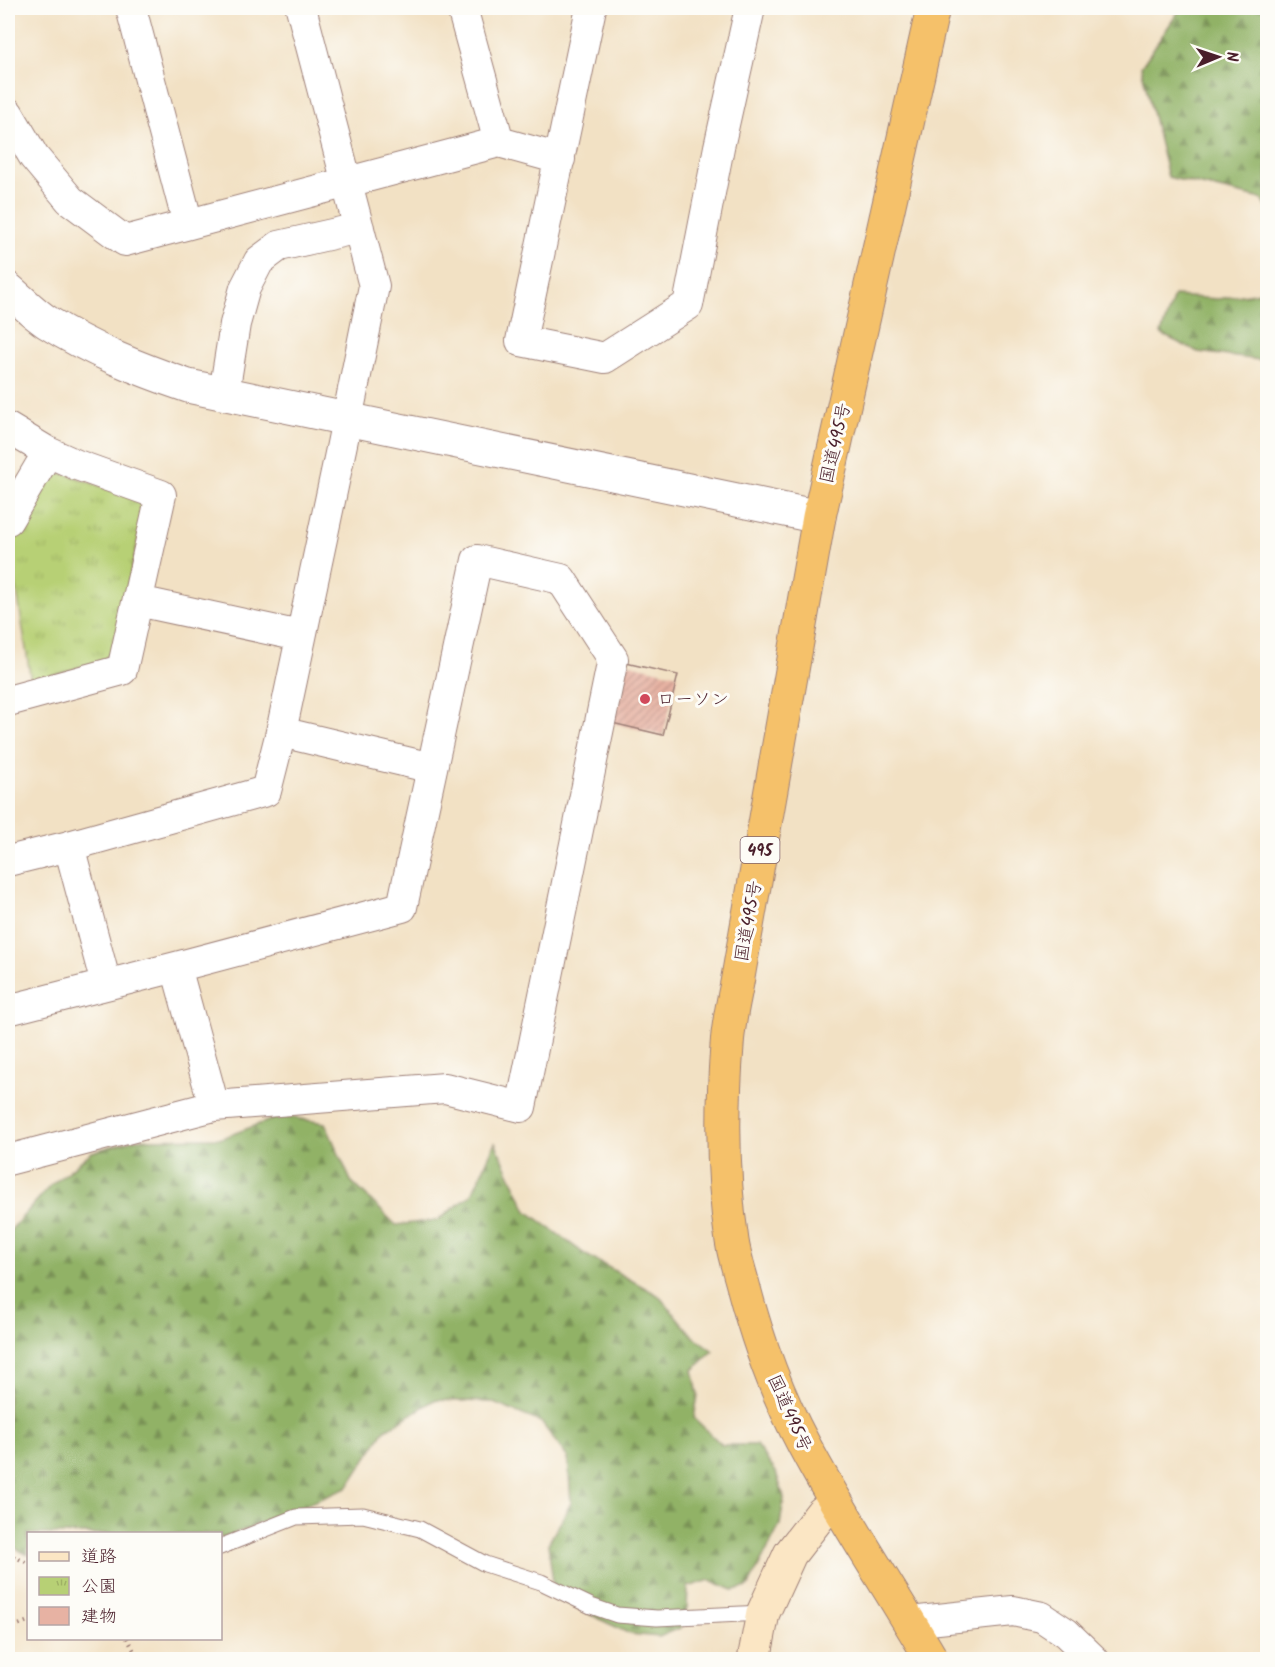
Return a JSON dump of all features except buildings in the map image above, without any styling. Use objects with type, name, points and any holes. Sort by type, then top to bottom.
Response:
[{"type":"highway","name":"国道495号","points":[[932,1659],[836,1502],[803,1444],[778,1390],[748,1306],[732,1242],[724,1175],[724,1102],[727,1044],[819,517],[933,8]]},
{"type":"main road","points":[[754,1659],[763,1613],[790,1554],[821,1514],[836,1502]]},
{"type":"street","points":[[131,8],[188,224]]},
{"type":"street","points":[[8,861],[266,791],[281,732],[374,286],[302,8]]},
{"type":"street","points":[[462,8],[499,142]]},
{"type":"street","points":[[591,8],[521,340],[605,358],[688,305],[719,147],[750,8]]},
{"type":"street","points":[[8,113],[34,157],[70,200],[125,241],[499,142],[560,159]]},
{"type":"street","points":[[224,393],[235,324],[245,288],[259,261],[279,246],[359,228]]},
{"type":"street","points":[[8,289],[46,321],[93,348],[139,369],[188,386],[819,517]]},
{"type":"street","points":[[8,428],[48,452],[77,465],[162,495],[122,670],[8,701]]},
{"type":"street","points":[[8,520],[48,452]]},
{"type":"street","points":[[8,1010],[402,907],[477,560],[561,579],[613,659],[521,1107],[445,1088],[214,1106],[8,1160]]},
{"type":"street","points":[[138,601],[300,636]]},
{"type":"street","points":[[281,732],[432,768]]},
{"type":"street","points":[[69,846],[106,984]]},
{"type":"street","points":[[176,967],[214,1106]]},
{"type":"street","points":[[910,1622],[1013,1611],[1042,1617],[1066,1632],[1094,1659]]},
{"type":"lane","points":[[222,1546],[296,1517],[363,1515],[420,1529],[485,1564],[541,1582],[591,1606],[616,1614],[657,1618],[763,1613]]},
{"type":"path","points":[[8,1554],[27,1563]]},
{"type":"path","points":[[8,1629],[27,1621]]},
{"type":"path","points":[[128,1640],[139,1659]]},
{"type":"green space","points":[[1181,8],[1267,8],[1267,208],[1262,199],[1168,177],[1141,67]]},
{"type":"green space","points":[[1267,291],[1267,361],[1198,352],[1161,334],[1174,296],[1218,299]]},
{"type":"green space","points":[[64,473],[139,500],[144,512],[114,651],[101,662],[31,681],[9,540],[50,476]]},
{"type":"green space","points":[[281,1116],[325,1123],[351,1181],[396,1225],[438,1220],[472,1194],[495,1143],[527,1211],[586,1255],[658,1295],[692,1335],[713,1351],[693,1370],[698,1395],[694,1418],[722,1445],[756,1445],[776,1472],[784,1498],[780,1525],[748,1587],[733,1590],[710,1580],[688,1587],[687,1607],[680,1628],[659,1637],[630,1634],[555,1597],[548,1544],[571,1503],[568,1458],[541,1422],[491,1402],[434,1400],[384,1431],[347,1488],[222,1539],[222,1532],[27,1532],[27,1554],[8,1544],[8,1233],[50,1186],[92,1152],[136,1139],[222,1138]]},
{"type":"place","name":"ローソン","points":[[645,699]]}]
